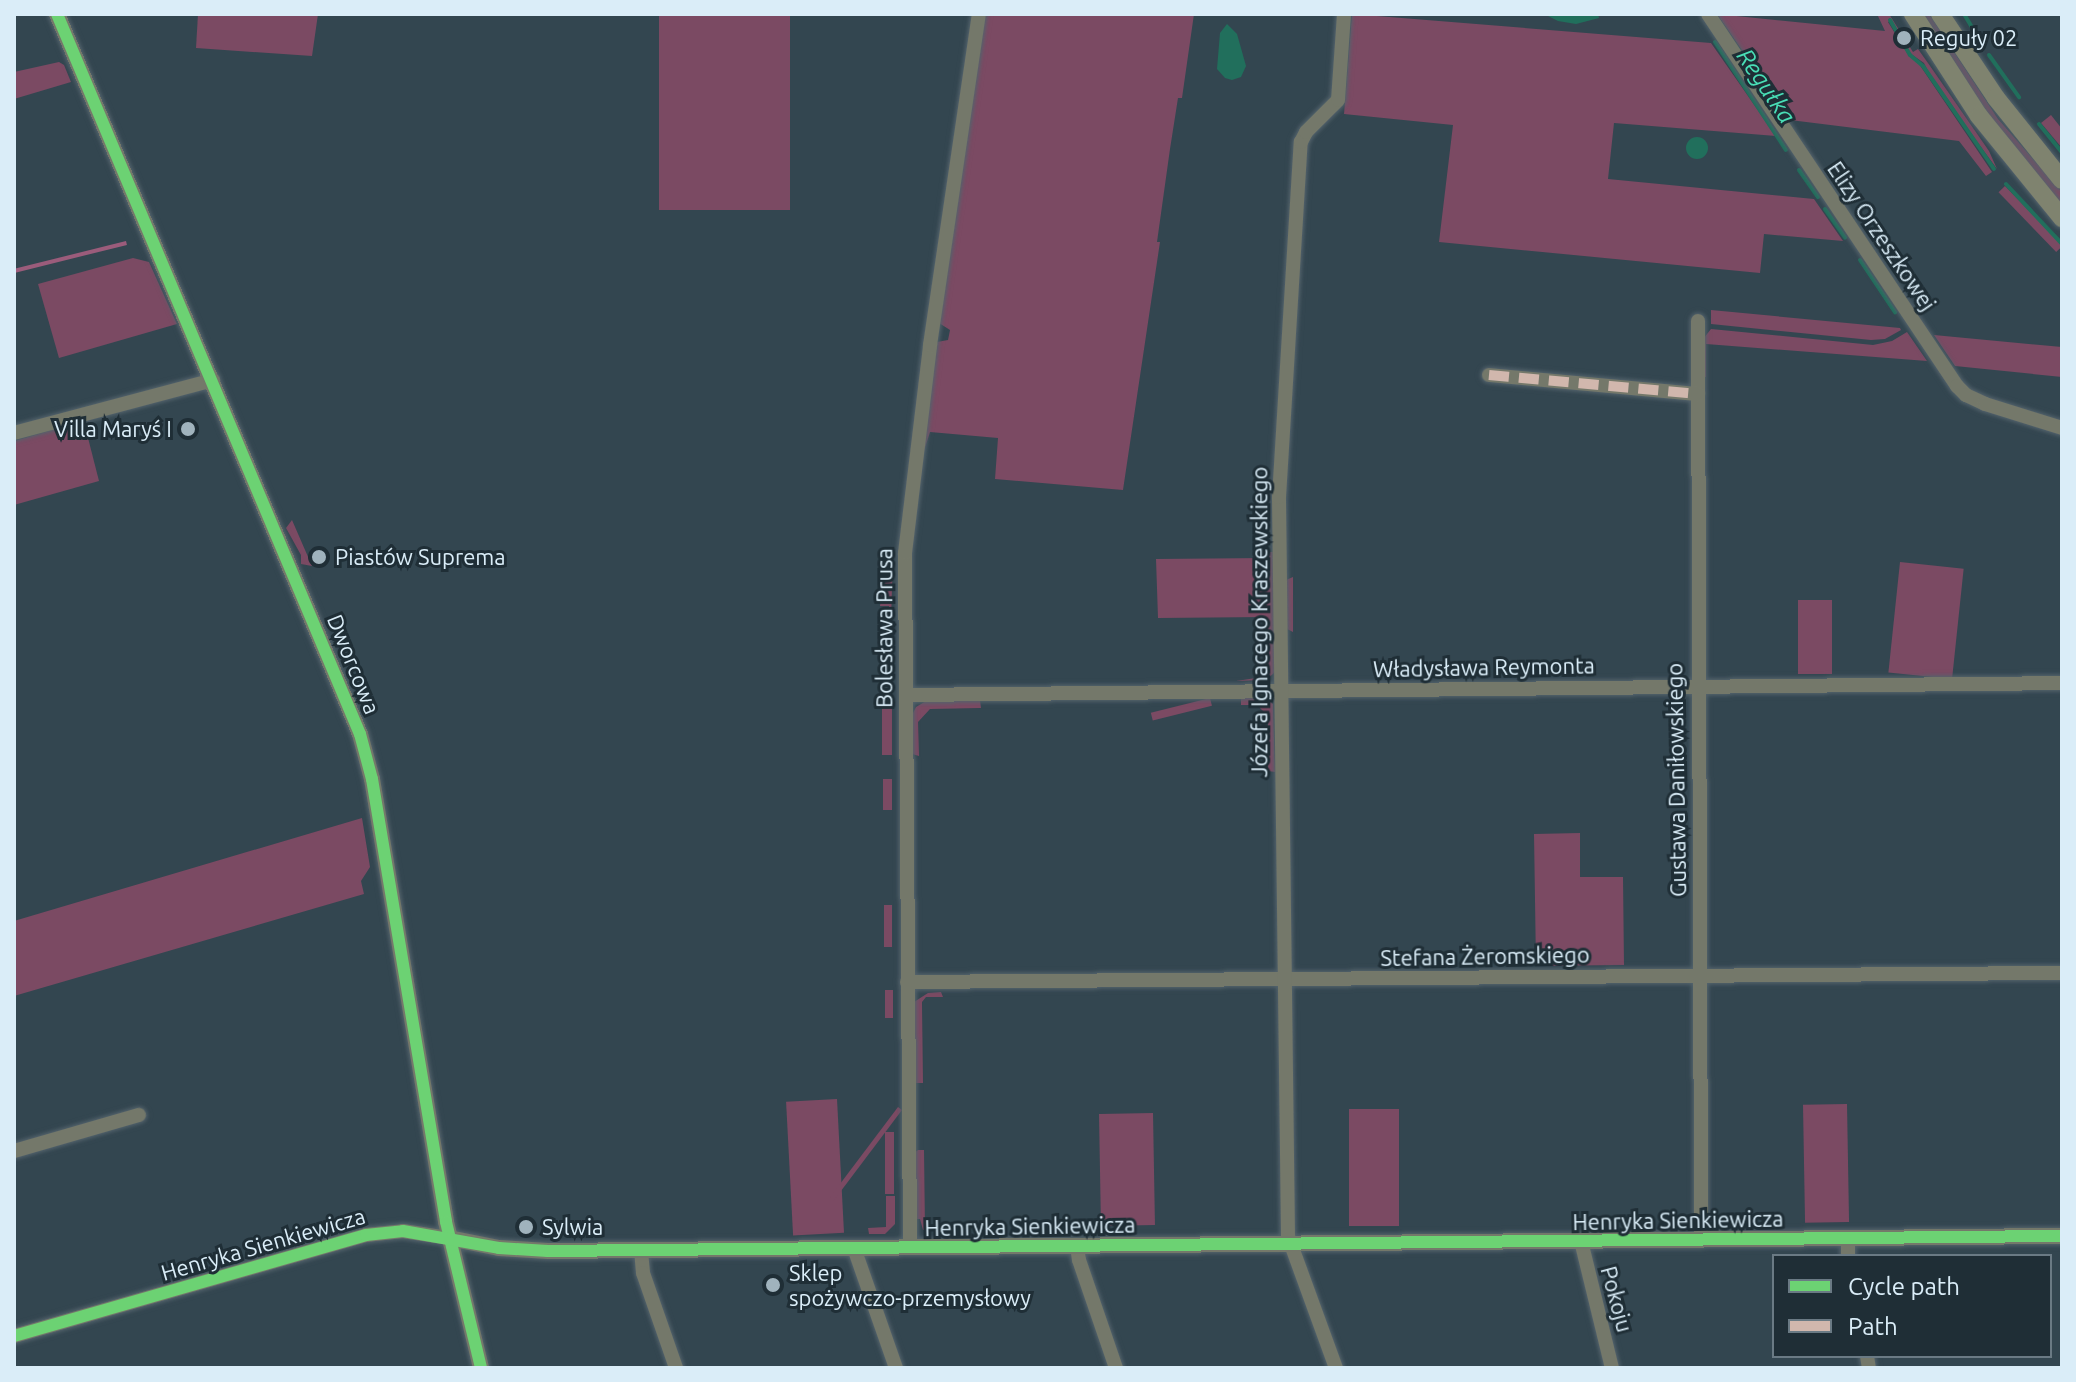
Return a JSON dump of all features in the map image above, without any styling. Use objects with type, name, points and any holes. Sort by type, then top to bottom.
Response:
[{"type":"main road","points":[[1913,14],[1979,116],[2062,218]]},
{"type":"main road","points":[[1940,14],[1996,98],[2062,180]]},
{"type":"street","name":"Dworcowa","points":[[57,14],[338,673],[366,755],[449,1238],[481,1368]]},
{"type":"street","name":"Bolesława Prusa","points":[[910,1247],[906,536],[979,14]]},
{"type":"street","name":"Józefa Ignacego Kraszewskiego","points":[[1336,1368],[1287,1226],[1280,691],[1281,440],[1301,142],[1306,132],[1337,102],[1344,14]]},
{"type":"street","name":"Elizy Orzeszkowej","points":[[1708,14],[1957,386],[1976,400],[2062,428]]},
{"type":"street","name":"Gustawa Daniłowskiego","points":[[1698,321],[1701,1240]]},
{"type":"street","points":[[1489,375],[1698,394]]},
{"type":"street","points":[[14,433],[213,380]]},
{"type":"street","name":"Władysława Reymonta","points":[[906,695],[2062,683]]},
{"type":"street","name":"Stefana Żeromskiego","points":[[907,982],[2062,973]]},
{"type":"street","points":[[14,1151],[139,1115]]},
{"type":"street","name":"Henryka Sienkiewicza","points":[[14,1336],[366,1235],[403,1231],[516,1250],[2062,1236]]},
{"type":"street","points":[[1848,1239],[1848,1254]]},
{"type":"street","name":"Pokoju","points":[[1581,1241],[1612,1368]]},
{"type":"street","points":[[1077,1246],[1116,1368]]},
{"type":"street","points":[[854,1248],[896,1368]]},
{"type":"street","points":[[641,1250],[643,1273],[676,1368]]},
{"type":"shaded area","points":[[198,14],[318,14],[312,56],[196,48]]},
{"type":"shaded area","points":[[659,14],[790,14],[790,210],[659,210]]},
{"type":"shaded area","points":[[985,14],[1194,14],[1182,98],[1178,98],[1170,149],[1157,242],[1160,242],[1123,490],[995,479],[998,438],[930,432],[923,454],[937,342],[948,340],[950,330],[939,323]]},
{"type":"shaded area","points":[[1352,14],[1711,43],[1776,136],[1614,123],[1608,179],[1814,199],[1843,241],[1764,234],[1760,273],[1439,242],[1453,125],[1344,114]]},
{"type":"shaded area","points":[[1544,14],[1598,14],[1599,18],[1576,24],[1558,21]]},
{"type":"shaded area","points":[[1717,14],[1885,31],[1877,14],[1889,14],[1913,52],[1918,49],[1928,63],[1989,151],[1997,169],[1932,80],[1924,63],[1911,54],[1891,20],[1888,22],[1909,56],[1917,61],[1992,172],[1986,176],[1959,141],[1790,120]]},
{"type":"shaded area","points":[[1923,14],[1929,14],[1998,119],[2062,192],[2062,207],[2006,141]]},
{"type":"shaded area","points":[[1227,24],[1237,34],[1246,66],[1241,77],[1232,80],[1225,78],[1217,69],[1220,33]]},
{"type":"shaded area","points":[[59,62],[64,65],[71,82],[14,99],[14,72]]},
{"type":"shaded area","points":[[2051,115],[2062,129],[2062,148],[2041,123]]},
{"type":"shaded area","points":[[1697,137],[1708,148],[1697,159],[1686,148]]},
{"type":"shaded area","points":[[2005,186],[2062,245],[2056,252],[1999,192]]},
{"type":"shaded area","points":[[126,241],[127,245],[14,273],[14,269]]},
{"type":"shaded area","points":[[133,258],[149,262],[177,324],[59,358],[38,284]]},
{"type":"shaded area","points":[[1711,310],[1901,330],[1885,339],[1871,340],[1711,324]]},
{"type":"shaded area","points":[[1711,329],[1873,345],[1892,341],[1907,332],[1927,361],[1706,344],[1706,377],[1702,377],[1703,339]]},
{"type":"shaded area","points":[[1934,335],[2062,347],[2062,377],[1955,366]]},
{"type":"shaded area","points":[[76,423],[87,434],[99,481],[14,505],[14,441]]},
{"type":"shaded area","points":[[292,520],[312,566],[301,564],[301,555],[286,528]]},
{"type":"shaded area","points":[[1267,552],[1274,552],[1274,673],[1266,680],[1236,681],[1256,678],[1267,667],[1266,617],[1158,618],[1156,559],[1266,558]]},
{"type":"shaded area","points":[[886,558],[893,558],[891,619],[888,619],[889,606],[880,606]]},
{"type":"shaded area","points":[[1900,562],[1964,569],[1952,679],[1888,672]]},
{"type":"shaded area","points":[[1293,577],[1293,632],[1287,629],[1286,580]]},
{"type":"shaded area","points":[[1798,600],[1832,600],[1832,674],[1798,674]]},
{"type":"shaded area","points":[[891,628],[891,686],[882,686],[888,629]]},
{"type":"shaded area","points":[[1210,698],[1212,706],[1153,721],[1151,713]]},
{"type":"shaded area","points":[[1241,698],[1267,698],[1273,704],[1275,772],[1268,771],[1268,716],[1257,705],[1241,705]]},
{"type":"shaded area","points":[[980,700],[981,708],[930,709],[918,722],[919,756],[912,754],[912,715],[916,707],[926,701]]},
{"type":"shaded area","points":[[882,702],[892,702],[892,755],[882,755]]},
{"type":"shaded area","points":[[883,779],[892,779],[892,810],[883,810]]},
{"type":"shaded area","points":[[362,818],[370,867],[361,881],[364,894],[14,996],[14,921]]},
{"type":"shaded area","points":[[1580,833],[1580,877],[1623,877],[1624,965],[1536,966],[1534,834]]},
{"type":"shaded area","points":[[884,905],[892,905],[892,947],[884,947]]},
{"type":"shaded area","points":[[885,990],[893,990],[893,1018],[885,1018]]},
{"type":"shaded area","points":[[941,992],[943,997],[926,997],[922,1002],[923,1083],[914,1083],[914,1002],[928,993]]},
{"type":"shaded area","points":[[837,1099],[844,1233],[793,1235],[786,1102]]},
{"type":"shaded area","points":[[1847,1104],[1849,1222],[1805,1223],[1803,1105]]},
{"type":"shaded area","points":[[898,1107],[902,1110],[834,1200],[830,1197]]},
{"type":"shaded area","points":[[1349,1109],[1399,1109],[1399,1226],[1349,1226]]},
{"type":"shaded area","points":[[1153,1113],[1155,1225],[1101,1226],[1099,1114]]},
{"type":"shaded area","points":[[885,1132],[894,1132],[894,1194],[885,1194]]},
{"type":"shaded area","points":[[924,1150],[925,1227],[958,1230],[923,1230],[920,1219],[915,1219],[914,1153]]},
{"type":"shaded area","points":[[886,1196],[895,1196],[895,1224],[885,1234],[869,1234],[868,1228],[886,1227]]},
{"type":"waterway","points":[[1964,14],[1978,37]]},
{"type":"waterway","points":[[1890,20],[1910,55],[1923,66],[1994,169]]},
{"type":"waterway","name":"Regułka","points":[[1715,42],[1786,150]]},
{"type":"waterway","points":[[1989,55],[2019,97]]},
{"type":"waterway","points":[[2039,124],[2062,152]]},
{"type":"waterway","name":"Regułka","points":[[1799,170],[1818,197]]},
{"type":"waterway","points":[[2006,184],[2062,244]]},
{"type":"waterway","name":"Regułka","points":[[1825,209],[1845,238]]},
{"type":"waterway","name":"Regułka","points":[[1860,260],[1895,312]]},
{"type":"marked path","points":[[1489,375],[1698,394]]},
{"type":"cycle path","points":[[57,14],[360,734],[372,779],[446,1222],[481,1368]]},
{"type":"cycle path","points":[[14,1336],[366,1235],[403,1231],[499,1248],[548,1251],[2062,1236]]},
{"type":"place","name":"Reguły 02","points":[[1904,38]]},
{"type":"place","name":"Villa Maryś I","points":[[188,429]]},
{"type":"place","name":"Piastów Suprema","points":[[319,557]]},
{"type":"place","name":"Sylwia","points":[[526,1227]]},
{"type":"place","name":"Sklep spożywczo-przemysłowy","points":[[773,1285]]}]
